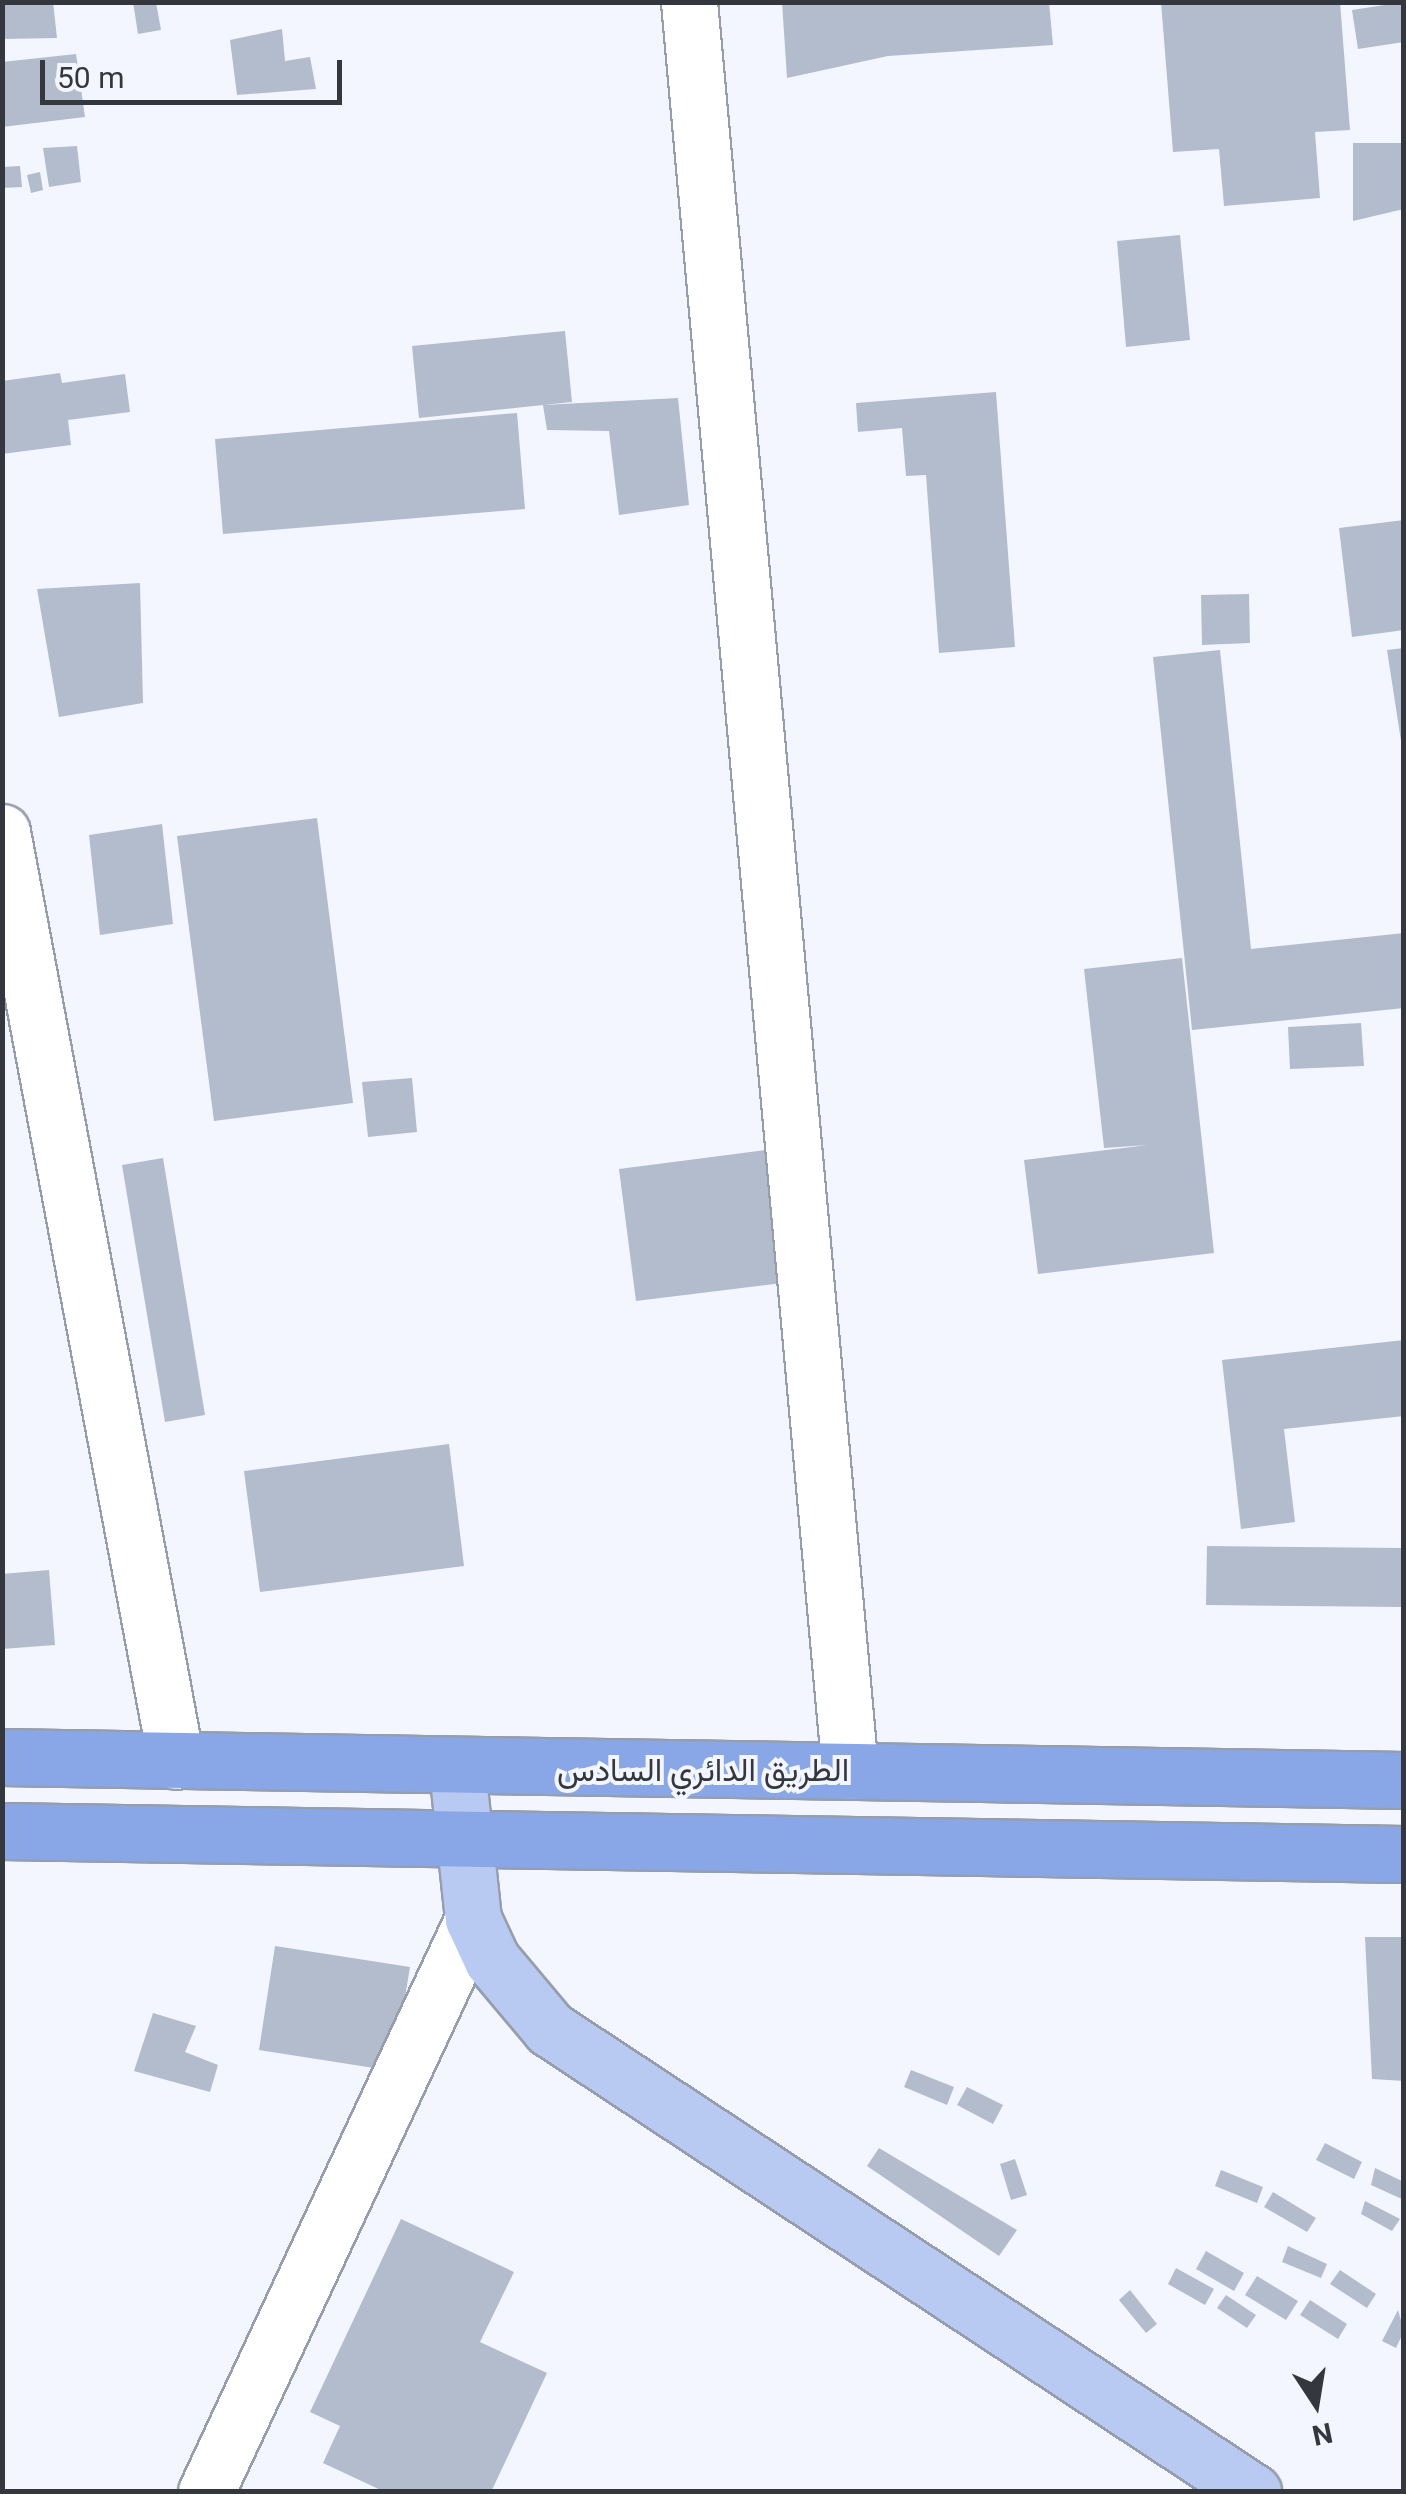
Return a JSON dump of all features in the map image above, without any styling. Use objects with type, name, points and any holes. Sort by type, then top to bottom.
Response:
[{"type":"highway","name":"الطريق الدائري السادس","points":[[2,1757],[457,1769],[850,1770],[1404,1780]]},
{"type":"highway","points":[[2,1831],[1404,1854]]},
{"type":"main road","points":[[457,1769],[473,1919],[492,1960],[550,2028],[1253,2492]]},
{"type":"lane","points":[[689,2],[850,1770]]},
{"type":"lane","points":[[2,832],[176,1761]]},
{"type":"lane","points":[[206,2492],[473,1919]]},
{"type":"building","points":[[2,2],[53,2],[57,38],[2,39]]},
{"type":"building","points":[[133,2],[156,2],[161,30],[138,34]]},
{"type":"building","points":[[782,2],[1049,2],[1053,45],[888,56],[787,78]]},
{"type":"building","points":[[1161,2],[1340,2],[1350,130],[1315,132],[1320,198],[1224,206],[1219,149],[1173,152]]},
{"type":"building","points":[[1404,2],[1404,42],[1358,49],[1352,10]]},
{"type":"building","points":[[282,29],[285,61],[310,57],[316,89],[237,95],[230,40]]},
{"type":"building","points":[[76,54],[85,117],[2,127],[2,62]]},
{"type":"building","points":[[1353,143],[1404,143],[1404,209],[1353,221]]},
{"type":"building","points":[[77,146],[81,182],[49,187],[43,148]]},
{"type":"building","points":[[20,166],[22,187],[2,188],[2,167]]},
{"type":"building","points":[[40,172],[43,190],[31,193],[27,175]]},
{"type":"building","points":[[1180,235],[1190,340],[1126,347],[1117,241]]},
{"type":"building","points":[[565,331],[572,402],[419,418],[412,346]]},
{"type":"building","points":[[60,373],[62,383],[125,374],[130,412],[68,420],[71,445],[2,454],[2,381]]},
{"type":"building","points":[[996,392],[1015,647],[939,653],[926,475],[906,476],[902,428],[858,432],[856,403]]},
{"type":"building","points":[[678,398],[689,505],[619,515],[609,431],[547,430],[543,405]]},
{"type":"building","points":[[517,413],[525,509],[223,534],[215,439]]},
{"type":"building","points":[[1404,520],[1404,630],[1352,637],[1339,528]]},
{"type":"building","points":[[140,583],[143,703],[59,717],[37,589]]},
{"type":"building","points":[[1249,594],[1250,643],[1202,645],[1201,595]]},
{"type":"building","points":[[1404,648],[1404,741],[1401,741],[1387,650]]},
{"type":"building","points":[[1220,650],[1251,949],[1404,933],[1404,1008],[1192,1030],[1153,657]]},
{"type":"building","points":[[317,818],[353,1103],[214,1121],[177,836]]},
{"type":"building","points":[[162,824],[173,924],[100,935],[89,835]]},
{"type":"building","points":[[1182,958],[1214,1253],[1038,1274],[1024,1160],[1148,1145],[1104,1148],[1084,969]]},
{"type":"building","points":[[1361,1023],[1364,1066],[1290,1069],[1288,1027]]},
{"type":"building","points":[[412,1078],[417,1132],[368,1137],[362,1082]]},
{"type":"building","points":[[774,1149],[791,1282],[636,1301],[619,1169]]},
{"type":"building","points":[[163,1158],[205,1415],[165,1422],[122,1165]]},
{"type":"building","points":[[1404,1340],[1404,1416],[1284,1429],[1295,1522],[1241,1529],[1222,1360]]},
{"type":"building","points":[[449,1444],[464,1566],[260,1592],[244,1471]]},
{"type":"building","points":[[1207,1546],[1404,1548],[1404,1607],[1206,1605]]},
{"type":"building","points":[[49,1570],[55,1645],[2,1649],[2,1574]]},
{"type":"building","points":[[1365,1937],[1404,1937],[1404,2081],[1372,2079]]},
{"type":"building","points":[[275,1946],[410,1967],[393,2071],[259,2050]]},
{"type":"building","points":[[153,2013],[196,2026],[185,2052],[218,2065],[210,2092],[134,2071]]},
{"type":"building","points":[[911,2070],[954,2087],[947,2105],[904,2087]]},
{"type":"building","points":[[967,2087],[1003,2105],[993,2124],[957,2105]]},
{"type":"building","points":[[1325,2143],[1362,2162],[1354,2179],[1316,2160]]},
{"type":"building","points":[[879,2148],[1017,2230],[999,2256],[867,2166]]},
{"type":"building","points":[[1015,2159],[1027,2195],[1011,2200],[1000,2164]]},
{"type":"building","points":[[1375,2168],[1404,2182],[1404,2200],[1371,2185]]},
{"type":"building","points":[[1221,2170],[1263,2187],[1257,2203],[1215,2186]]},
{"type":"building","points":[[1273,2192],[1316,2218],[1307,2232],[1264,2207]]},
{"type":"building","points":[[1365,2201],[1400,2219],[1392,2231],[1361,2214]]},
{"type":"building","points":[[401,2219],[514,2272],[480,2342],[547,2373],[491,2492],[385,2492],[323,2463],[340,2426],[310,2412]]},
{"type":"building","points":[[1288,2246],[1327,2264],[1321,2278],[1282,2262]]},
{"type":"building","points":[[1206,2251],[1244,2273],[1234,2291],[1196,2269]]},
{"type":"building","points":[[1176,2268],[1214,2289],[1205,2305],[1168,2284]]},
{"type":"building","points":[[1340,2270],[1376,2294],[1367,2308],[1330,2284]]},
{"type":"building","points":[[1257,2276],[1298,2301],[1286,2320],[1245,2295]]},
{"type":"building","points":[[1130,2290],[1157,2324],[1146,2333],[1119,2300]]},
{"type":"building","points":[[1226,2295],[1256,2315],[1247,2328],[1217,2308]]},
{"type":"building","points":[[1310,2300],[1347,2324],[1338,2339],[1300,2315]]},
{"type":"building","points":[[1398,2310],[1404,2331],[1396,2348],[1382,2341]]}]
